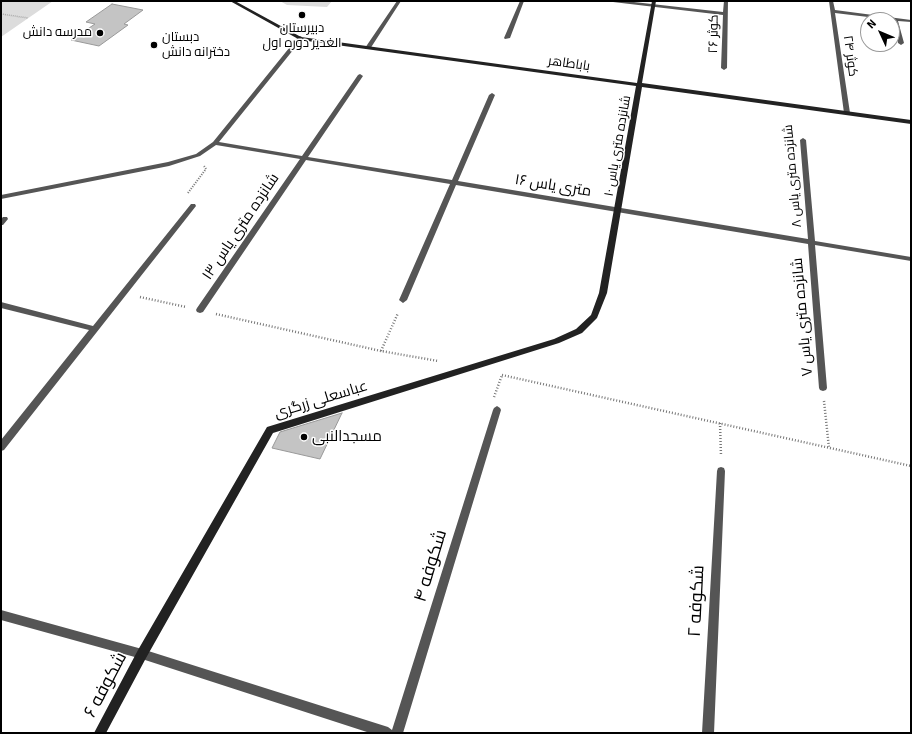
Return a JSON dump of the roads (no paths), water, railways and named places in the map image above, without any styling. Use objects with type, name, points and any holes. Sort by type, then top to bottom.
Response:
[{"type":"street","name":"باباطاهر","points":[[232,1],[300,38],[911,122]]},
{"type":"street","points":[[368,48],[399,1]]},
{"type":"street","points":[[507,38],[522,1]]},
{"type":"street","points":[[613,1],[653,3],[725,14]]},
{"type":"street","name":"کوثر ۲۶","points":[[724,68],[726,1]]},
{"type":"street","name":"کوثر ۲۴","points":[[831,1],[847,113]]},
{"type":"street","points":[[639,85],[653,3]]},
{"type":"street","points":[[833,11],[860,14]]},
{"type":"street","points":[[900,20],[911,21]]},
{"type":"street","points":[[1,197],[169,164],[198,155],[215,143],[300,38]]},
{"type":"street","points":[[900,39],[901,43]]},
{"type":"street","name":"شانزده متری یاس ۱۳","points":[[200,310],[360,76]]},
{"type":"street","name":"شانزده متری یاس ۱۰","points":[[556,341],[579,331],[594,316],[603,293],[639,85]]},
{"type":"street","points":[[403,300],[492,95]]},
{"type":"street","name":"شانزده متری یاس ۸","points":[[803,140],[811,242]]},
{"type":"street","name":"۱۶ متری یاس","points":[[215,143],[911,259]]},
{"type":"street","points":[[1,447],[193,206]]},
{"type":"street","name":"شانزده متری یاس ۷","points":[[811,242],[823,388]]},
{"type":"street","points":[[1,305],[95,329]]},
{"type":"street","name":"عباسعلی زرگری","points":[[142,654],[270,430],[556,341]]},
{"type":"street","name":"شکوفه ۴","points":[[397,733],[497,410]]},
{"type":"street","name":"شکوفه ۲","points":[[708,733],[721,471]]},
{"type":"street","points":[[1,615],[142,654],[388,733]]},
{"type":"street","name":"شکوفه ۶","points":[[100,733],[142,654]]},
{"type":"place","name":"دبیرستان الغدیر دوره اول","points":[[302,15]]},
{"type":"place","name":"مدرسه دانش","points":[[100,33]]},
{"type":"place","name":"دبستان دخترانه دانش","points":[[154,45]]},
{"type":"place","name":"مسجدالنبی","points":[[304,437]]}]
